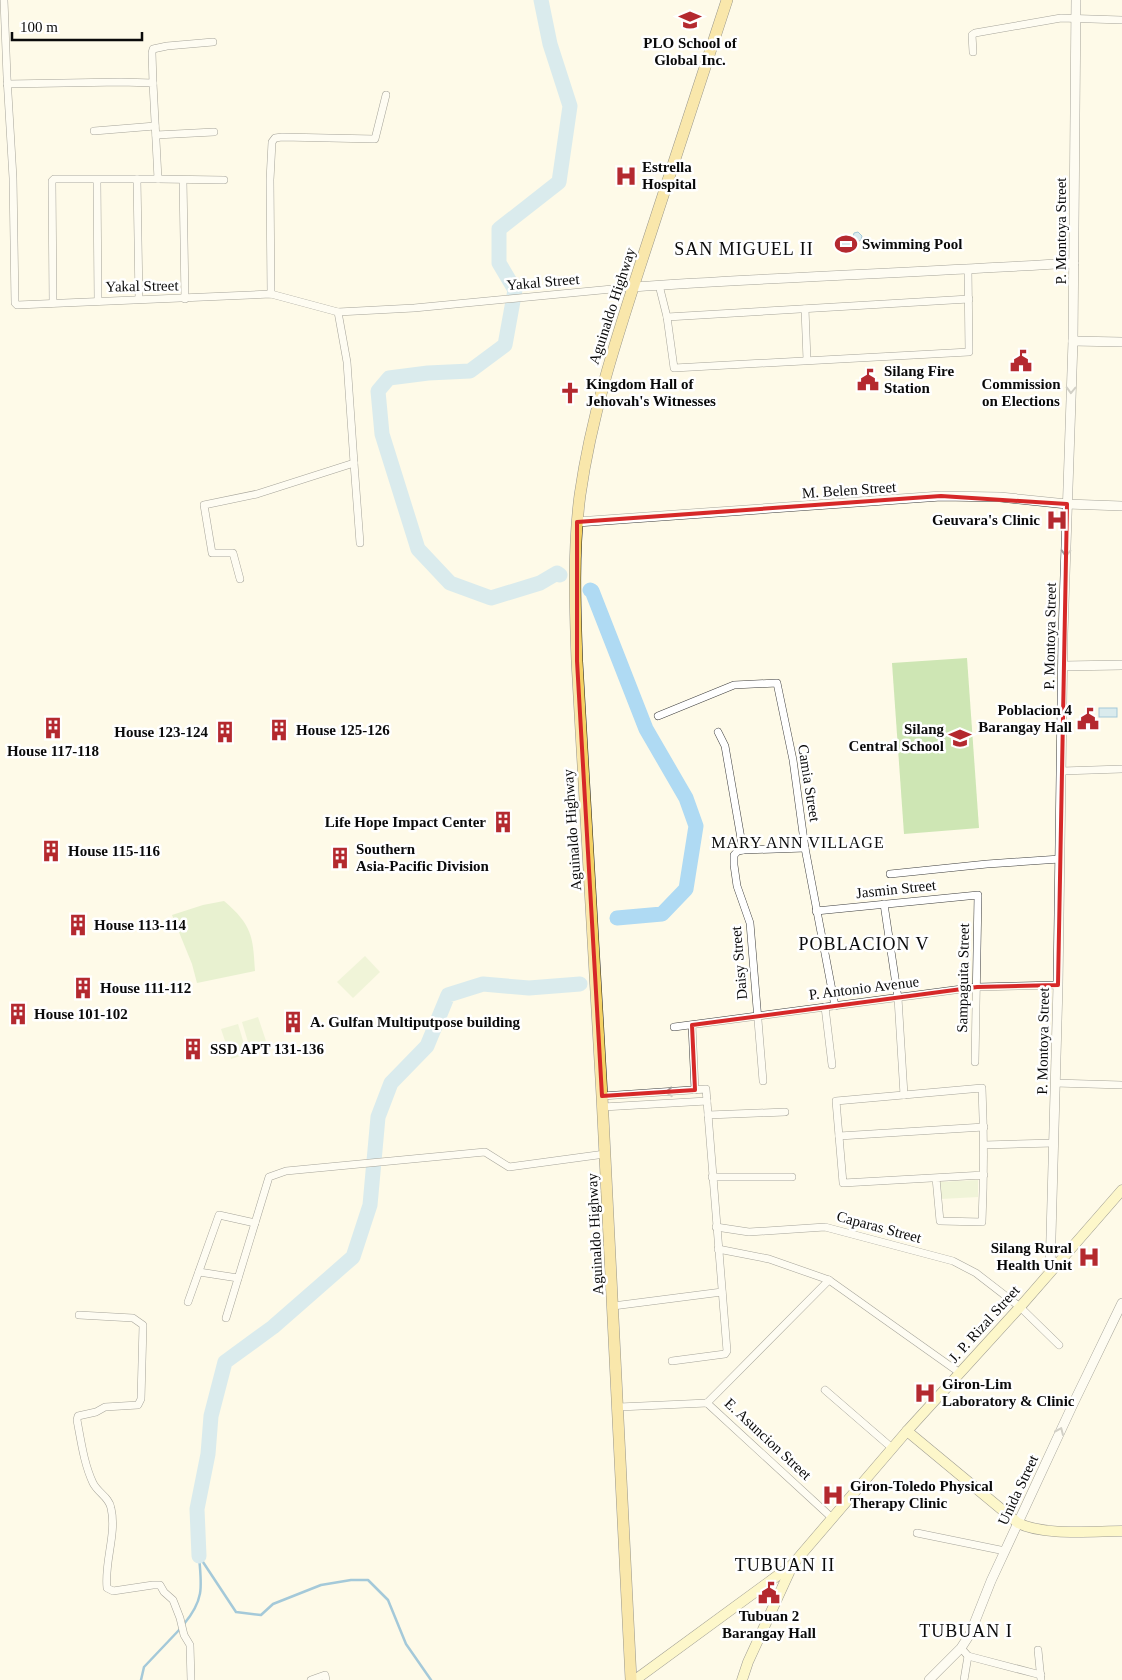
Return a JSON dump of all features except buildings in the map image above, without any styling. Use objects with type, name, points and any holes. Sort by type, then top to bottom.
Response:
[{"type":"main road","name":"Aguinaldo Highway","points":[[631,1680],[603,1102],[576,660],[575,590],[577,522],[584,471],[596,409],[633,287],[727,0]]},
{"type":"main road","name":"J. P. Rizal Street","points":[[742,1680],[748,1662],[793,1564],[831,1517],[1020,1307],[1122,1190]]},
{"type":"main road","points":[[907,1431],[1018,1523],[1026,1527],[1043,1531],[1122,1531]]},
{"type":"main road","points":[[636,1680],[793,1564]]},
{"type":"street","points":[[4,0],[5,79],[153,83]]},
{"type":"street","name":"P. Montoya Street","points":[[1050,1272],[1058,985],[1067,504],[1073,341],[1076,0]]},
{"type":"street","points":[[973,52],[971,38],[972,34],[976,33],[1050,19],[1122,20]]},
{"type":"street","points":[[158,179],[153,49],[213,42]]},
{"type":"street","name":"Yakal Street","points":[[5,79],[13,178],[15,303],[17,305],[271,294],[338,312],[414,308],[659,285],[1074,262]]},
{"type":"street","points":[[271,294],[270,180],[272,142],[276,138],[282,137],[375,139],[386,95]]},
{"type":"street","points":[[94,131],[155,126]]},
{"type":"street","points":[[156,135],[214,132]]},
{"type":"street","points":[[53,303],[52,181],[54,179],[224,180]]},
{"type":"street","points":[[137,179],[139,299]]},
{"type":"street","points":[[97,180],[98,300]]},
{"type":"street","points":[[183,180],[184,299]]},
{"type":"street","points":[[659,285],[667,317],[674,368],[970,352],[968,269]]},
{"type":"street","points":[[667,317],[969,299]]},
{"type":"street","points":[[805,309],[807,360]]},
{"type":"street","points":[[338,312],[347,362],[360,543]]},
{"type":"street","points":[[1073,341],[1122,342]]},
{"type":"street","points":[[240,580],[233,554],[212,553],[204,506],[257,494],[354,463]]},
{"type":"street","name":"M. Belen Street","points":[[577,522],[941,496],[1000,497],[1067,504],[1122,506]]},
{"type":"street","points":[[1063,666],[1122,665]]},
{"type":"street","name":"Camia Street","points":[[658,716],[734,685],[777,683],[793,760],[805,848],[835,1006]]},
{"type":"street","points":[[718,732],[725,746],[743,850],[805,848]]},
{"type":"street","points":[[1062,771],[1122,769]]},
{"type":"street","name":"Daisy Street","points":[[743,850],[738,851],[734,855],[734,865],[737,886],[750,923],[763,1080]]},
{"type":"street","points":[[890,874],[1060,859]]},
{"type":"street","name":"Jasmin Street","points":[[816,911],[978,895]]},
{"type":"street","name":"Sampaguita Street","points":[[975,1062],[978,895]]},
{"type":"street","points":[[884,904],[898,998],[904,1095]]},
{"type":"street","name":"P. Antonio Avenue","points":[[674,1027],[977,988],[1058,985]]},
{"type":"street","points":[[825,1007],[832,1065]]},
{"type":"street","points":[[692,1025],[695,1090]]},
{"type":"street","points":[[1055,1082],[1122,1085]]},
{"type":"street","points":[[936,1178],[940,1221],[982,1222],[984,1175],[982,1088],[836,1101],[843,1183],[984,1175]]},
{"type":"street","points":[[603,1102],[706,1089],[727,1351],[724,1354],[672,1360]]},
{"type":"street","points":[[603,1102],[706,1101]]},
{"type":"street","points":[[708,1116],[785,1112]]},
{"type":"street","points":[[839,1136],[984,1127]]},
{"type":"street","points":[[984,1145],[1054,1143]]},
{"type":"street","points":[[226,1318],[269,1177],[286,1171],[485,1152],[509,1166],[605,1154]]},
{"type":"street","points":[[712,1177],[792,1177]]},
{"type":"street","points":[[188,1302],[219,1215],[255,1223]]},
{"type":"street","name":"Caparas Street","points":[[716,1227],[749,1232],[815,1226],[836,1229],[962,1265],[976,1273],[1020,1307],[1059,1345]]},
{"type":"street","points":[[718,1249],[769,1259],[829,1280],[960,1373]]},
{"type":"street","points":[[198,1272],[238,1278]]},
{"type":"street","points":[[618,1408],[707,1404],[829,1280]]},
{"type":"street","points":[[613,1306],[722,1292]]},
{"type":"street","name":"Unida Street","points":[[929,1680],[961,1648],[970,1634],[1018,1523],[1122,1303]]},
{"type":"street","points":[[78,1315],[133,1318],[143,1325],[140,1400],[138,1405],[105,1407],[96,1412],[81,1414],[77,1420],[88,1471],[93,1484],[109,1502],[111,1508],[112,1537],[107,1588],[113,1591],[160,1585],[164,1592],[173,1600],[190,1645],[191,1680]]},
{"type":"street","points":[[825,1390],[892,1448]]},
{"type":"street","name":"E. Asuncion Street","points":[[707,1404],[831,1517]]},
{"type":"street","points":[[917,1533],[1005,1552]]},
{"type":"street","points":[[961,1648],[968,1656],[1041,1678],[1038,1650]]},
{"type":"street","points":[[964,1680],[968,1656]]},
{"type":"street","points":[[311,1680],[325,1675],[326,1680]]},
{"type":"highlighted area","points":[[941,496],[1067,504],[1058,985],[977,987],[692,1025],[695,1090],[602,1096],[577,661],[577,522]]},
{"type":"green space","points":[[967,658],[979,828],[904,834],[892,663]]},
{"type":"green space","points":[[224,901],[246,924],[252,940],[255,971],[197,983],[192,964],[172,915],[203,905]]},
{"type":"green space","points":[[365,956],[380,972],[353,998],[337,982]]},
{"type":"green space","points":[[258,1017],[268,1047],[251,1052],[242,1022]]},
{"type":"green space","points":[[238,1024],[247,1054],[231,1059],[221,1029]]},
{"type":"green space","points":[[978,1180],[978,1197],[941,1199],[940,1182]]},
{"type":"water","name":"Swimming Pool","points":[[858,232],[862,236],[861,240],[857,242],[853,239],[851,250],[845,253],[841,245],[844,237],[851,235],[853,237],[854,233]]},
{"type":"water","points":[[1099,708],[1117,708],[1117,717],[1099,717]]},
{"type":"waterway","points":[[541,0],[550,44],[570,106],[559,182],[499,229],[499,263],[515,290],[505,345],[470,371],[428,373],[389,378],[378,391],[382,434],[418,549],[450,583],[491,598],[540,583],[557,573],[560,575]]},
{"type":"waterway","points":[[590,590],[646,729],[686,798],[696,826],[686,889],[662,914],[617,918]]},
{"type":"waterway","points":[[199,1556],[197,1509],[208,1454],[211,1416],[225,1362],[273,1327],[353,1257],[370,1205],[378,1117],[391,1083],[427,1046],[448,995],[483,984],[529,988],[580,984]]},
{"type":"waterway","points":[[199,1556],[236,1612],[261,1615],[273,1604],[321,1585],[351,1580],[368,1580],[388,1600],[406,1644],[431,1680]]},
{"type":"waterway","points":[[184,1624],[195,1608],[200,1593],[199,1557]]},
{"type":"waterway","points":[[141,1680],[144,1667],[180,1629]]},
{"type":"place","name":"PLO School of Global Inc.","points":[[690,20]]},
{"type":"place","name":"Estrella Hospital","points":[[626,176]]},
{"type":"place","name":"Swimming Pool","points":[[846,244]]},
{"type":"place","name":"Commission on Elections","points":[[1021,361]]},
{"type":"place","name":"Silang Fire Station","points":[[868,380]]},
{"type":"place","name":"Kingdom Hall of Jehovah's Witnesses","points":[[570,393]]},
{"type":"place","name":"Geuvara's Clinic","points":[[1057,520]]},
{"type":"place","name":"Poblacion 4 Barangay Hall","points":[[1088,719]]},
{"type":"place","name":"House 117-118","points":[[53,728]]},
{"type":"place","name":"House 125-126","points":[[279,730]]},
{"type":"place","name":"House 123-124","points":[[225,732]]},
{"type":"place","name":"Silang Central School","points":[[960,738]]},
{"type":"place","name":"Life Hope Impact Center","points":[[503,822]]},
{"type":"place","name":"House 115-116","points":[[51,851]]},
{"type":"place","name":"Southern Asia-Pacific Division","points":[[340,858]]},
{"type":"place","name":"House 113-114","points":[[78,925]]},
{"type":"place","name":"House 111-112","points":[[83,988]]},
{"type":"place","name":"House 101-102","points":[[18,1014]]},
{"type":"place","name":"A. Gulfan Multiputpose building","points":[[293,1022]]},
{"type":"place","name":"SSD APT 131-136","points":[[193,1049]]},
{"type":"place","name":"Silang Rural Health Unit","points":[[1089,1257]]},
{"type":"place","name":"Giron-Lim Laboratory & Clinic","points":[[925,1393]]},
{"type":"place","name":"Giron-Toledo Physical Therapy Clinic","points":[[833,1495]]},
{"type":"place","name":"Tubuan 2 Barangay Hall","points":[[769,1593]]},
{"type":"district","name":"SAN MIGUEL II","points":[[744,249]]},
{"type":"district","name":"MARY ANN VILLAGE","points":[[798,842]]},
{"type":"district","name":"POBLACION V","points":[[864,944]]},
{"type":"district","name":"TUBUAN II","points":[[785,1565]]},
{"type":"district","name":"TUBUAN I","points":[[966,1631]]}]
